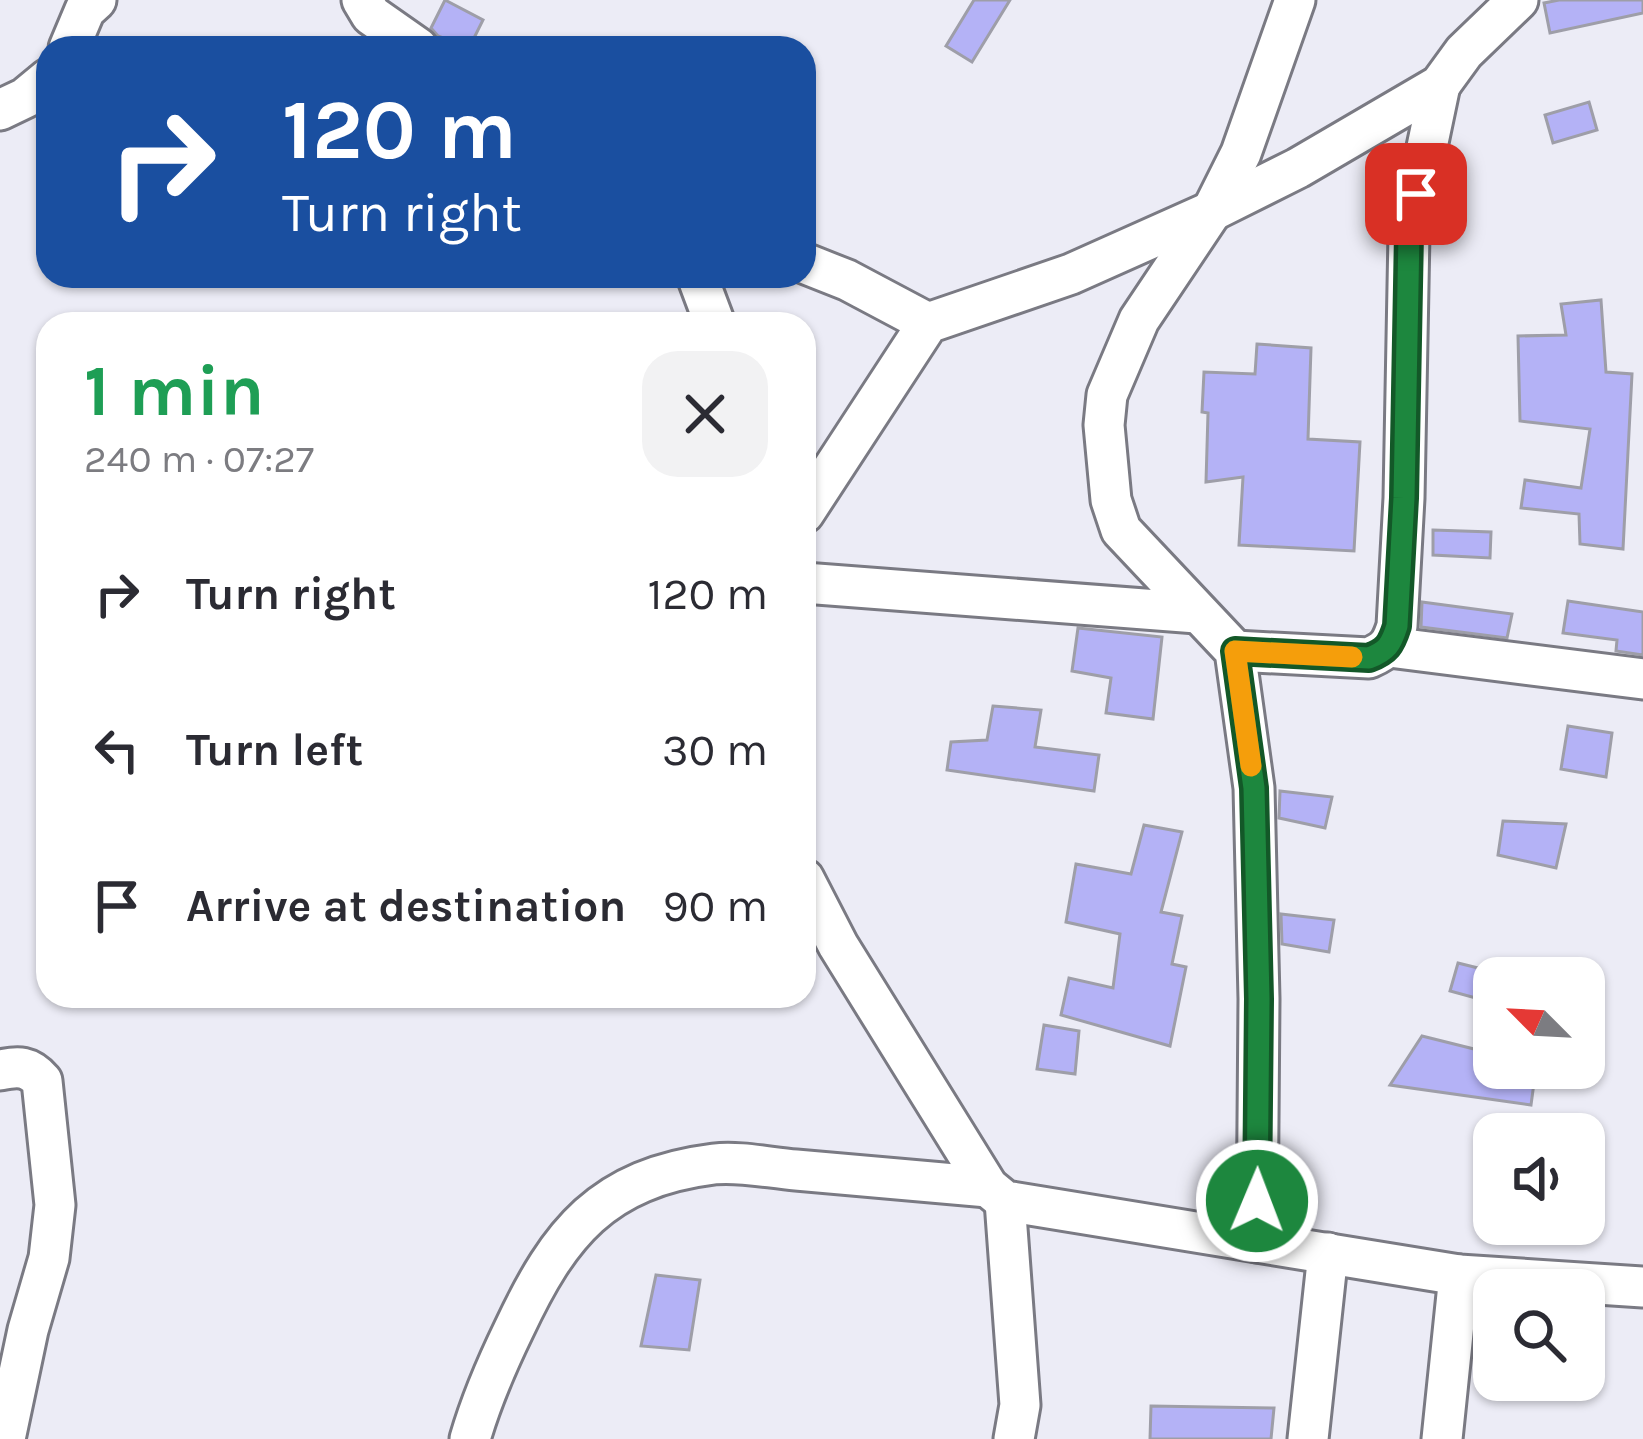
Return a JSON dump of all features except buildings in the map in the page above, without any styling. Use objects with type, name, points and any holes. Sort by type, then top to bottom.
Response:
[{"type":"street","points":[[74,36],[85,10],[96,0]]},
{"type":"street","points":[[362,0],[370,15],[401,36]]},
{"type":"street","points":[[1256,1242],[1259,999],[1254,788],[1235,651],[1121,530],[1108,481],[1104,425],[1107,394],[1139,320],[1212,211],[1241,153],[1295,0]]},
{"type":"street","points":[[816,495],[928,323],[1071,274],[1298,168],[1440,85],[1464,52],[1519,0]]},
{"type":"street","points":[[1389,647],[1397,626],[1404,498],[1409,233],[1440,85]]},
{"type":"street","points":[[0,110],[36,89]]},
{"type":"street","points":[[816,268],[928,323]]},
{"type":"street","points":[[816,584],[1197,613]]},
{"type":"street","points":[[1235,651],[1369,658],[1389,647],[1643,679]]},
{"type":"street","points":[[816,902],[838,945],[997,1194],[1020,1405],[1014,1439]]},
{"type":"street","points":[[0,1070],[19,1066],[43,1082],[55,1204],[49,1258],[5,1439]]},
{"type":"street","points":[[470,1439],[499,1360],[543,1267],[566,1236],[628,1189],[718,1163],[997,1194],[1459,1275],[1643,1287]]},
{"type":"street","points":[[1308,1439],[1328,1253]]},
{"type":"street","points":[[1442,1439],[1459,1275]]},
{"type":"slow traffic","points":[[1251,766],[1235,651],[1352,657]]},
{"type":"route","points":[[1257,1201],[1254,788],[1235,651],[1369,658],[1387,651],[1393,640],[1404,498],[1409,233],[1416,194]]}]
